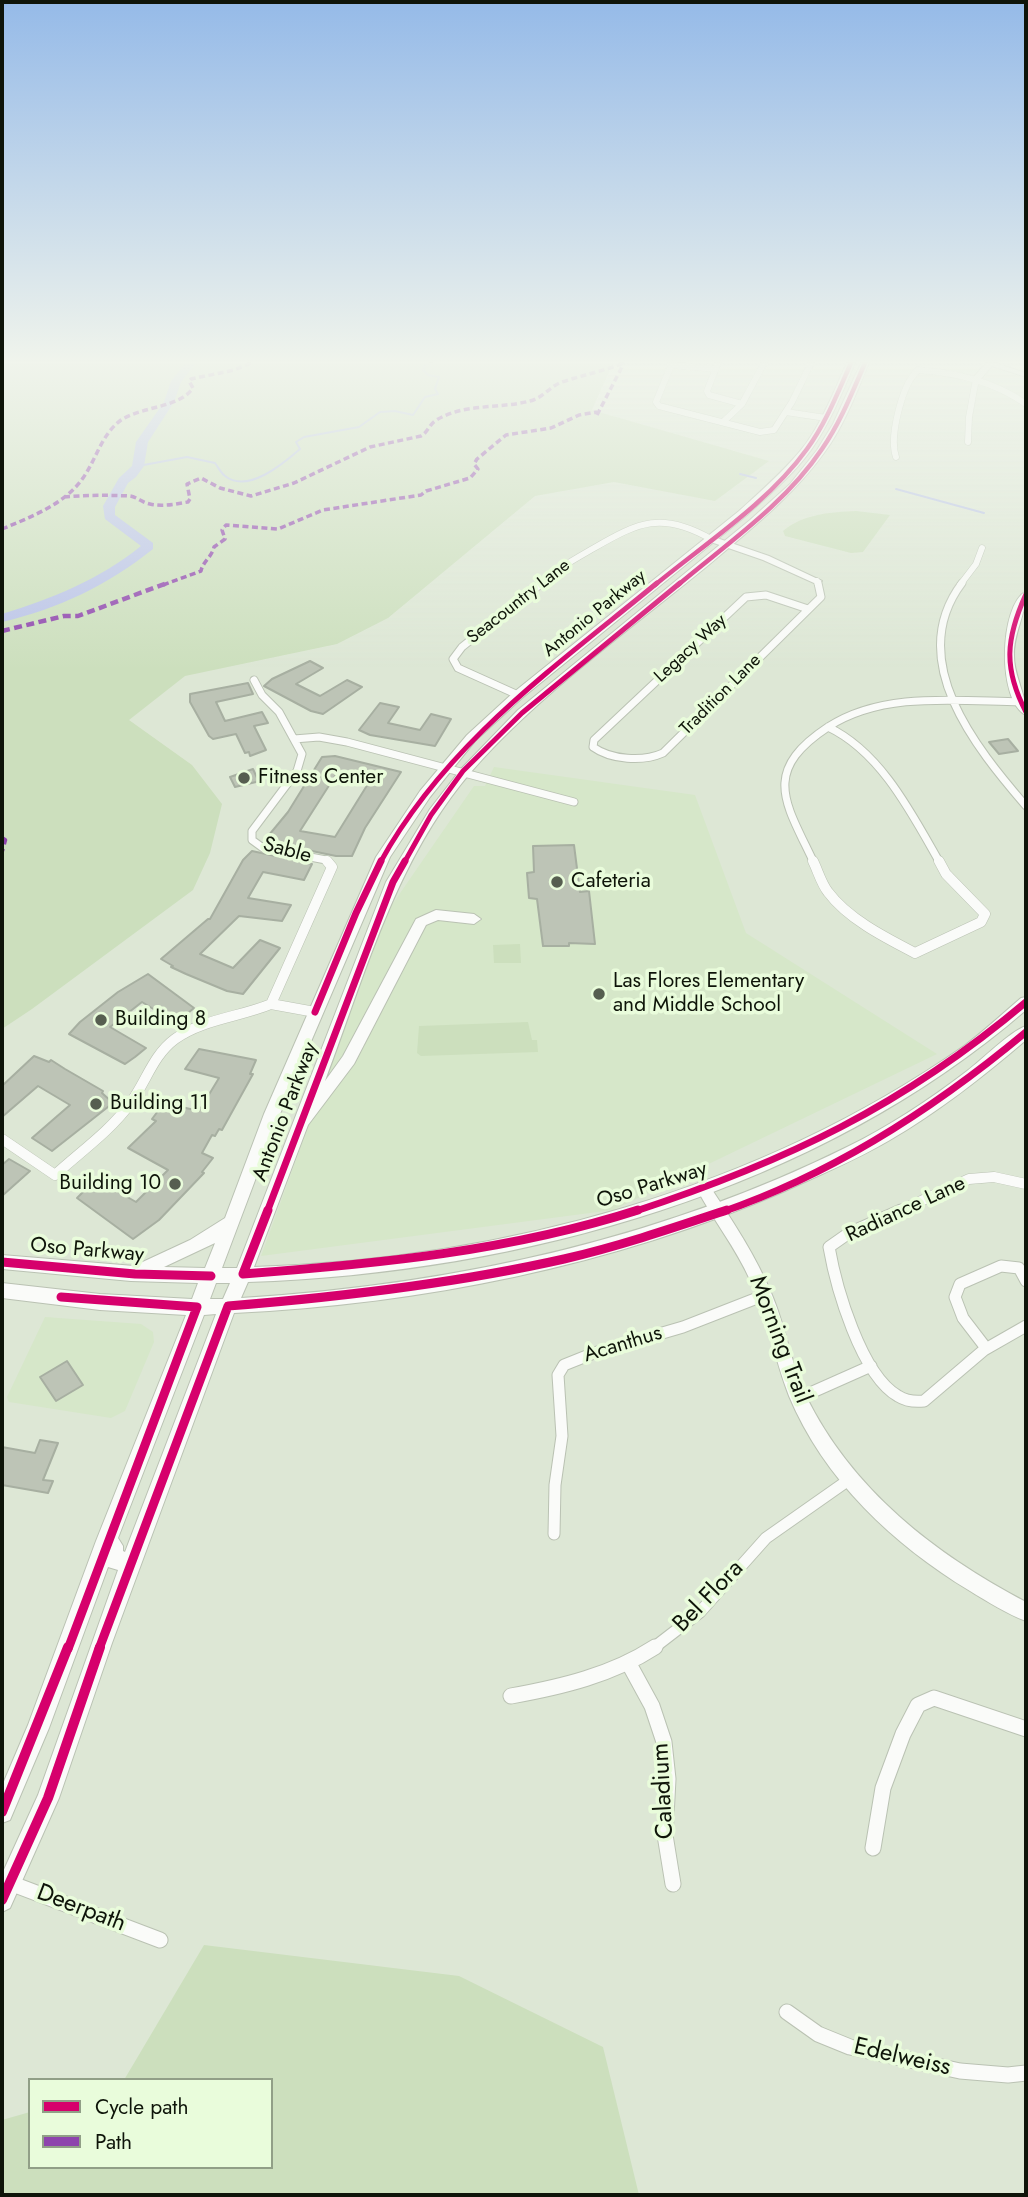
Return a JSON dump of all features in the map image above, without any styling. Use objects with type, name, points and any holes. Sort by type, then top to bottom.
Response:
[{"type":"main road","name":"Antonio Parkway","points":[[2,1812],[38,1728],[106,1541],[229,1224],[315,1012],[383,857],[404,822],[471,738],[520,693],[711,540],[792,466]]},
{"type":"main road","name":"Antonio Parkway","points":[[4,1888],[48,1798],[130,1563],[393,882],[431,815],[463,771],[522,713],[727,544],[793,485],[809,466]]},
{"type":"main road","points":[[300,1122],[319,1106],[334,1076],[349,1060],[421,922],[436,915],[474,919]]},
{"type":"main road","name":"Oso Parkway","points":[[2,1262],[135,1274],[211,1276],[374,1265],[485,1249],[571,1230],[705,1189],[795,1150],[885,1103],[968,1049],[1026,1002]]},
{"type":"main road","points":[[2,1290],[136,1304],[228,1306],[313,1300],[489,1276],[606,1249],[719,1213],[883,1136],[966,1081],[1026,1032]]},
{"type":"main road","points":[[135,1274],[215,1236],[229,1224]]},
{"type":"main road","points":[[106,1541],[113,1546],[112,1559],[130,1563]]},
{"type":"street","name":"Seacountry Lane","points":[[520,693],[485,683],[483,679],[457,668],[453,659],[462,647],[538,587],[554,570],[630,527],[645,522],[662,522],[711,540]]},
{"type":"street","points":[[711,540],[817,581]]},
{"type":"street","points":[[982,548],[979,561],[950,601],[946,611],[942,671],[953,702],[977,748],[1026,806]]},
{"type":"street","name":"Tradition Lane","points":[[593,747],[597,752],[606,754],[657,758],[821,597],[817,581]]},
{"type":"street","name":"Legacy Way","points":[[593,747],[594,740],[746,597],[766,595],[808,609]]},
{"type":"street","points":[[827,727],[853,742],[865,753],[909,808],[946,874],[985,914],[981,922],[915,953],[876,930],[837,902],[827,891],[786,802],[784,790],[789,765],[804,744],[827,727],[854,713],[878,705],[953,702],[1023,707],[1010,666],[1008,649],[1013,622],[1025,600]]},
{"type":"street","name":"Sable","points":[[254,680],[262,695],[279,712],[302,754],[301,763],[250,835],[256,844],[263,848],[326,860],[332,867],[271,1004]]},
{"type":"street","points":[[294,739],[319,737],[347,742],[447,766],[574,802]]},
{"type":"street","points":[[2,1139],[55,1175],[121,1115],[139,1091],[149,1066],[173,1040],[219,1017],[271,1004],[315,1012]]},
{"type":"street","name":"Radiance Lane","points":[[1026,1184],[994,1177],[969,1179],[849,1233],[829,1247],[832,1265],[871,1366],[895,1396],[911,1402],[924,1401],[959,1367],[986,1348],[1026,1326]]},
{"type":"street","name":"Morning Trail","points":[[705,1189],[765,1295],[799,1398],[850,1479],[916,1544],[965,1580],[1026,1612]]},
{"type":"street","points":[[986,1348],[963,1318],[955,1297],[960,1284],[1001,1266],[1019,1268],[1026,1280]]},
{"type":"street","name":"Acanthus","points":[[554,1534],[555,1485],[562,1436],[558,1375],[564,1365],[594,1353],[683,1327],[765,1295]]},
{"type":"street","points":[[799,1398],[871,1366]]},
{"type":"street","name":"Bel Flora","points":[[511,1696],[553,1690],[596,1677],[661,1644],[691,1621],[725,1585],[754,1548],[782,1524],[850,1479]]},
{"type":"street","name":"Caladium","points":[[628,1662],[652,1706],[664,1742],[668,1779],[665,1835],[673,1884]]},
{"type":"street","points":[[873,1848],[883,1788],[903,1734],[918,1705],[934,1698],[1026,1729]]},
{"type":"street","name":"Deerpath","points":[[4,1888],[160,1940]]},
{"type":"street","name":"Edelweiss","points":[[787,2012],[818,2034],[850,2047],[960,2071],[1008,2075],[1026,2073]]},
{"type":"shaded area","points":[[2,466],[763,466],[715,501],[614,482],[535,496],[388,618],[337,644],[185,676],[129,720],[192,765],[222,804],[210,853],[193,890],[2,1029]]},
{"type":"shaded area","points":[[856,511],[890,515],[863,552],[851,553],[785,536],[783,531],[808,517]]},
{"type":"shaded area","name":"Las Flores Elementary and Middle School","points":[[494,767],[695,795],[746,933],[937,1054],[613,1210],[261,1256],[385,915],[474,786],[485,786]]},
{"type":"shaded area","points":[[520,944],[521,963],[494,963],[493,945]]},
{"type":"shaded area","points":[[528,1022],[532,1040],[537,1040],[538,1052],[421,1056],[417,1053],[419,1026]]},
{"type":"shaded area","points":[[45,1317],[141,1324],[153,1332],[154,1342],[125,1411],[111,1418],[9,1402],[7,1397]]},
{"type":"shaded area","points":[[204,1945],[459,1976],[603,2047],[639,2195],[2,2195],[2,2120],[28,2113],[28,2169],[273,2169],[273,2078],[125,2078]]},
{"type":"building","points":[[310,661],[323,668],[296,684],[320,696],[347,680],[362,687],[323,714],[311,711],[264,686],[272,679]]},
{"type":"building","points":[[248,683],[253,694],[216,702],[225,721],[262,712],[268,723],[254,726],[266,750],[250,756],[249,752],[245,753],[236,734],[213,739],[209,736],[190,702],[190,694]]},
{"type":"building","points":[[380,703],[399,707],[388,723],[420,730],[431,714],[451,719],[435,746],[370,735],[359,730]]},
{"type":"building","points":[[1008,739],[1018,751],[999,754],[989,742]]},
{"type":"building","points":[[335,756],[401,772],[365,828],[352,856],[336,856],[264,841],[288,812],[322,757]],"holes":[[[337,773],[371,779],[335,837],[300,831]]]},
{"type":"building","name":"Fitness Center","points":[[253,769],[258,780],[256,782],[235,787],[230,777]]},
{"type":"building","name":"Cafeteria","points":[[574,845],[580,892],[589,891],[595,944],[543,946],[537,899],[529,898],[527,873],[534,872],[533,846]]},
{"type":"building","points":[[252,851],[312,864],[304,880],[263,872],[248,898],[291,905],[282,921],[239,916],[200,954],[233,968],[260,940],[280,948],[243,994],[227,991],[186,974],[161,959],[210,919],[243,860]]},
{"type":"building","name":"Building 8","points":[[148,974],[194,1008],[176,1023],[142,1002],[110,1027],[146,1048],[135,1057],[125,1064],[69,1034],[118,992]]},
{"type":"building","points":[[199,1049],[256,1060],[250,1074],[253,1074],[222,1130],[219,1129],[215,1136],[212,1135],[202,1153],[213,1158],[202,1172],[204,1173],[159,1220],[133,1239],[77,1198],[96,1179],[136,1202],[168,1170],[128,1148],[156,1121],[152,1119],[164,1103],[199,1111],[219,1078],[185,1069]]},
{"type":"building","name":"Building 11","points":[[34,1056],[49,1062],[51,1060],[103,1091],[113,1103],[52,1151],[32,1138],[70,1105],[38,1086],[2,1117],[2,1086]]},
{"type":"building","points":[[9,1159],[30,1171],[2,1196],[2,1165]]},
{"type":"building","points":[[67,1361],[83,1385],[56,1401],[40,1377]]},
{"type":"building","points":[[40,1440],[58,1443],[43,1480],[53,1481],[48,1493],[2,1485],[2,1447],[35,1453]]},
{"type":"waterway","points":[[2,618],[44,605],[97,583],[149,546],[109,516],[109,506],[116,498],[123,481],[132,475],[138,466]]},
{"type":"waterway","points":[[217,466],[224,475],[234,481],[255,479],[278,466]]},
{"type":"waterway","points":[[740,474],[756,478]]},
{"type":"waterway","points":[[896,489],[984,513]]},
{"type":"marked path","points":[[2,529],[65,497],[74,489],[90,466]]},
{"type":"marked path","points":[[64,497],[93,494],[116,498],[132,496],[148,504],[163,506],[188,502],[190,499],[187,484],[201,478],[220,488],[251,496],[294,483],[331,466]]},
{"type":"marked path","points":[[2,631],[64,616],[78,616],[201,571],[203,562],[213,553],[214,547],[225,539],[222,530],[226,525],[278,529],[323,510],[421,495],[426,491],[470,478],[478,469],[475,466]]},
{"type":"marked path","points":[[2,838],[5,840],[2,851]]},
{"type":"cycle path","points":[[315,1012],[374,875],[396,835],[439,777],[505,707],[743,513],[792,466]]},
{"type":"cycle path","points":[[809,466],[793,486],[754,522],[522,713],[463,771],[431,815],[393,882],[243,1274],[338,1267],[434,1255],[529,1238],[623,1215],[715,1185],[804,1148],[889,1103],[969,1049],[1026,1002]]},
{"type":"cycle path","points":[[1026,594],[1014,624],[1009,653],[1013,682],[1026,712]]},
{"type":"cycle path","points":[[2,1900],[48,1798],[101,1643],[228,1306],[313,1299],[483,1276],[567,1258],[649,1236],[730,1209],[809,1175],[885,1135],[922,1112],[1026,1032]]},
{"type":"cycle path","points":[[2,1262],[135,1274],[211,1276]]},
{"type":"cycle path","points":[[2,1812],[38,1728],[197,1307],[61,1297]]},
{"type":"place","name":"Fitness Center","points":[[244,778]]},
{"type":"place","name":"Cafeteria","points":[[557,882]]},
{"type":"place","name":"Las Flores Elementary and Middle School","points":[[599,994]]},
{"type":"place","name":"Building 8","points":[[101,1020]]},
{"type":"place","name":"Building 11","points":[[96,1104]]},
{"type":"place","name":"Building 10","points":[[175,1184]]}]
